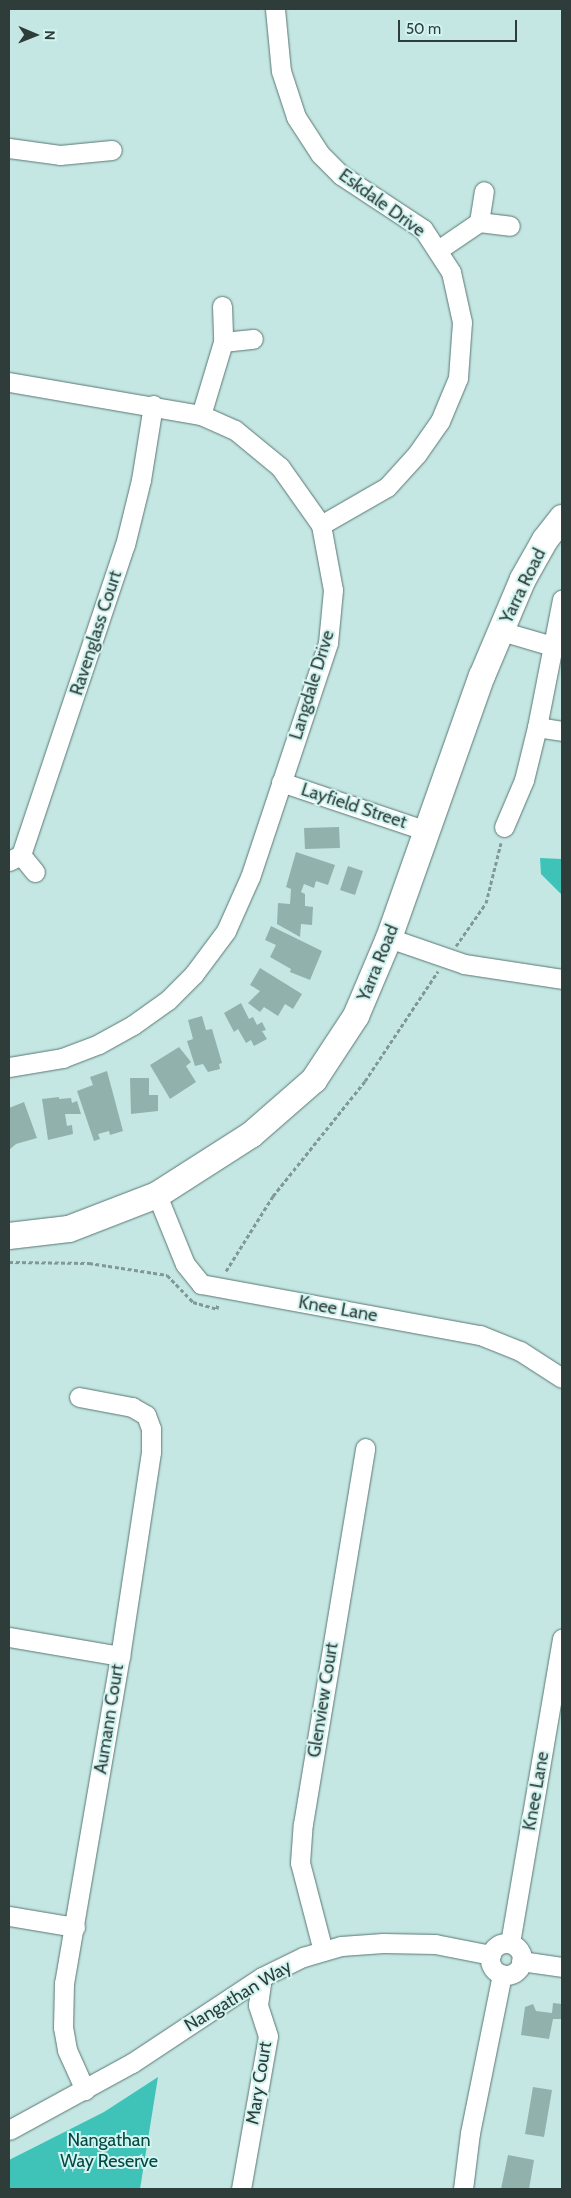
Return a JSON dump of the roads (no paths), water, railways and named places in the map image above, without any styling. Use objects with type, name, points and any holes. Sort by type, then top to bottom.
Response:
[{"type":"main road","name":"Yarra Road","points":[[9,1236],[69,1229],[157,1195],[251,1135],[314,1080],[356,1016],[388,938],[427,830],[523,579],[545,540],[562,518]]},
{"type":"street","name":"Eskdale Drive","points":[[275,9],[281,71],[296,117],[320,154],[362,191],[423,229],[451,272],[462,322],[458,378],[440,421],[417,454],[387,487],[321,525]]},
{"type":"street","points":[[9,148],[60,155],[112,150]]},
{"type":"street","points":[[480,222],[484,191]]},
{"type":"street","points":[[438,250],[480,222],[510,226]]},
{"type":"street","points":[[201,415],[223,342],[222,306]]},
{"type":"street","points":[[223,342],[252,339]]},
{"type":"street","name":"Langdale Drive","points":[[9,382],[201,415],[234,430],[259,448],[280,467],[321,525],[330,558],[332,617],[328,643],[237,908],[226,931],[194,974],[168,1000],[99,1044],[63,1058],[9,1067]]},
{"type":"street","name":"Ravenglass Court","points":[[35,872],[15,858],[125,545],[141,480],[153,406]]},
{"type":"street","points":[[504,828],[524,780],[537,727],[562,601]]},
{"type":"street","points":[[502,631],[552,646]]},
{"type":"street","points":[[537,727],[562,731]]},
{"type":"street","name":"Layfield Street","points":[[281,782],[427,830]]},
{"type":"street","points":[[388,938],[464,964],[562,979]]},
{"type":"street","name":"Knee Lane","points":[[157,1195],[185,1264],[201,1284],[480,1334],[520,1351],[562,1378]]},
{"type":"street","name":"Aumann Court","points":[[79,1397],[132,1407],[146,1415],[151,1429],[151,1452],[120,1656],[64,1983],[63,2027],[67,2050],[85,2090]]},
{"type":"street","name":"Glenview Court","points":[[323,1951],[300,1863],[303,1824],[365,1448]]},
{"type":"street","points":[[9,1637],[120,1656]]},
{"type":"street","name":"Knee Lane","points":[[510,1944],[562,1638]]},
{"type":"street","points":[[9,1916],[75,1927]]},
{"type":"street","name":"Nangathan Way","points":[[9,2130],[85,2090],[262,1977],[323,1951],[340,1946],[384,1942],[434,1944],[490,1955]]},
{"type":"street","points":[[500,1944],[510,1944],[518,1948],[521,1961],[516,1970],[502,1974],[491,1965],[490,1955],[500,1944]]},
{"type":"street","points":[[521,1961],[562,1968]]},
{"type":"street","points":[[463,2189],[470,2134],[502,1974]]},
{"type":"street","name":"Mary Court","points":[[241,2189],[268,2036],[258,2005],[262,1977]]},
{"type":"park label","name":"Nangathan Way Reserve","points":[[109,2151]]}]
